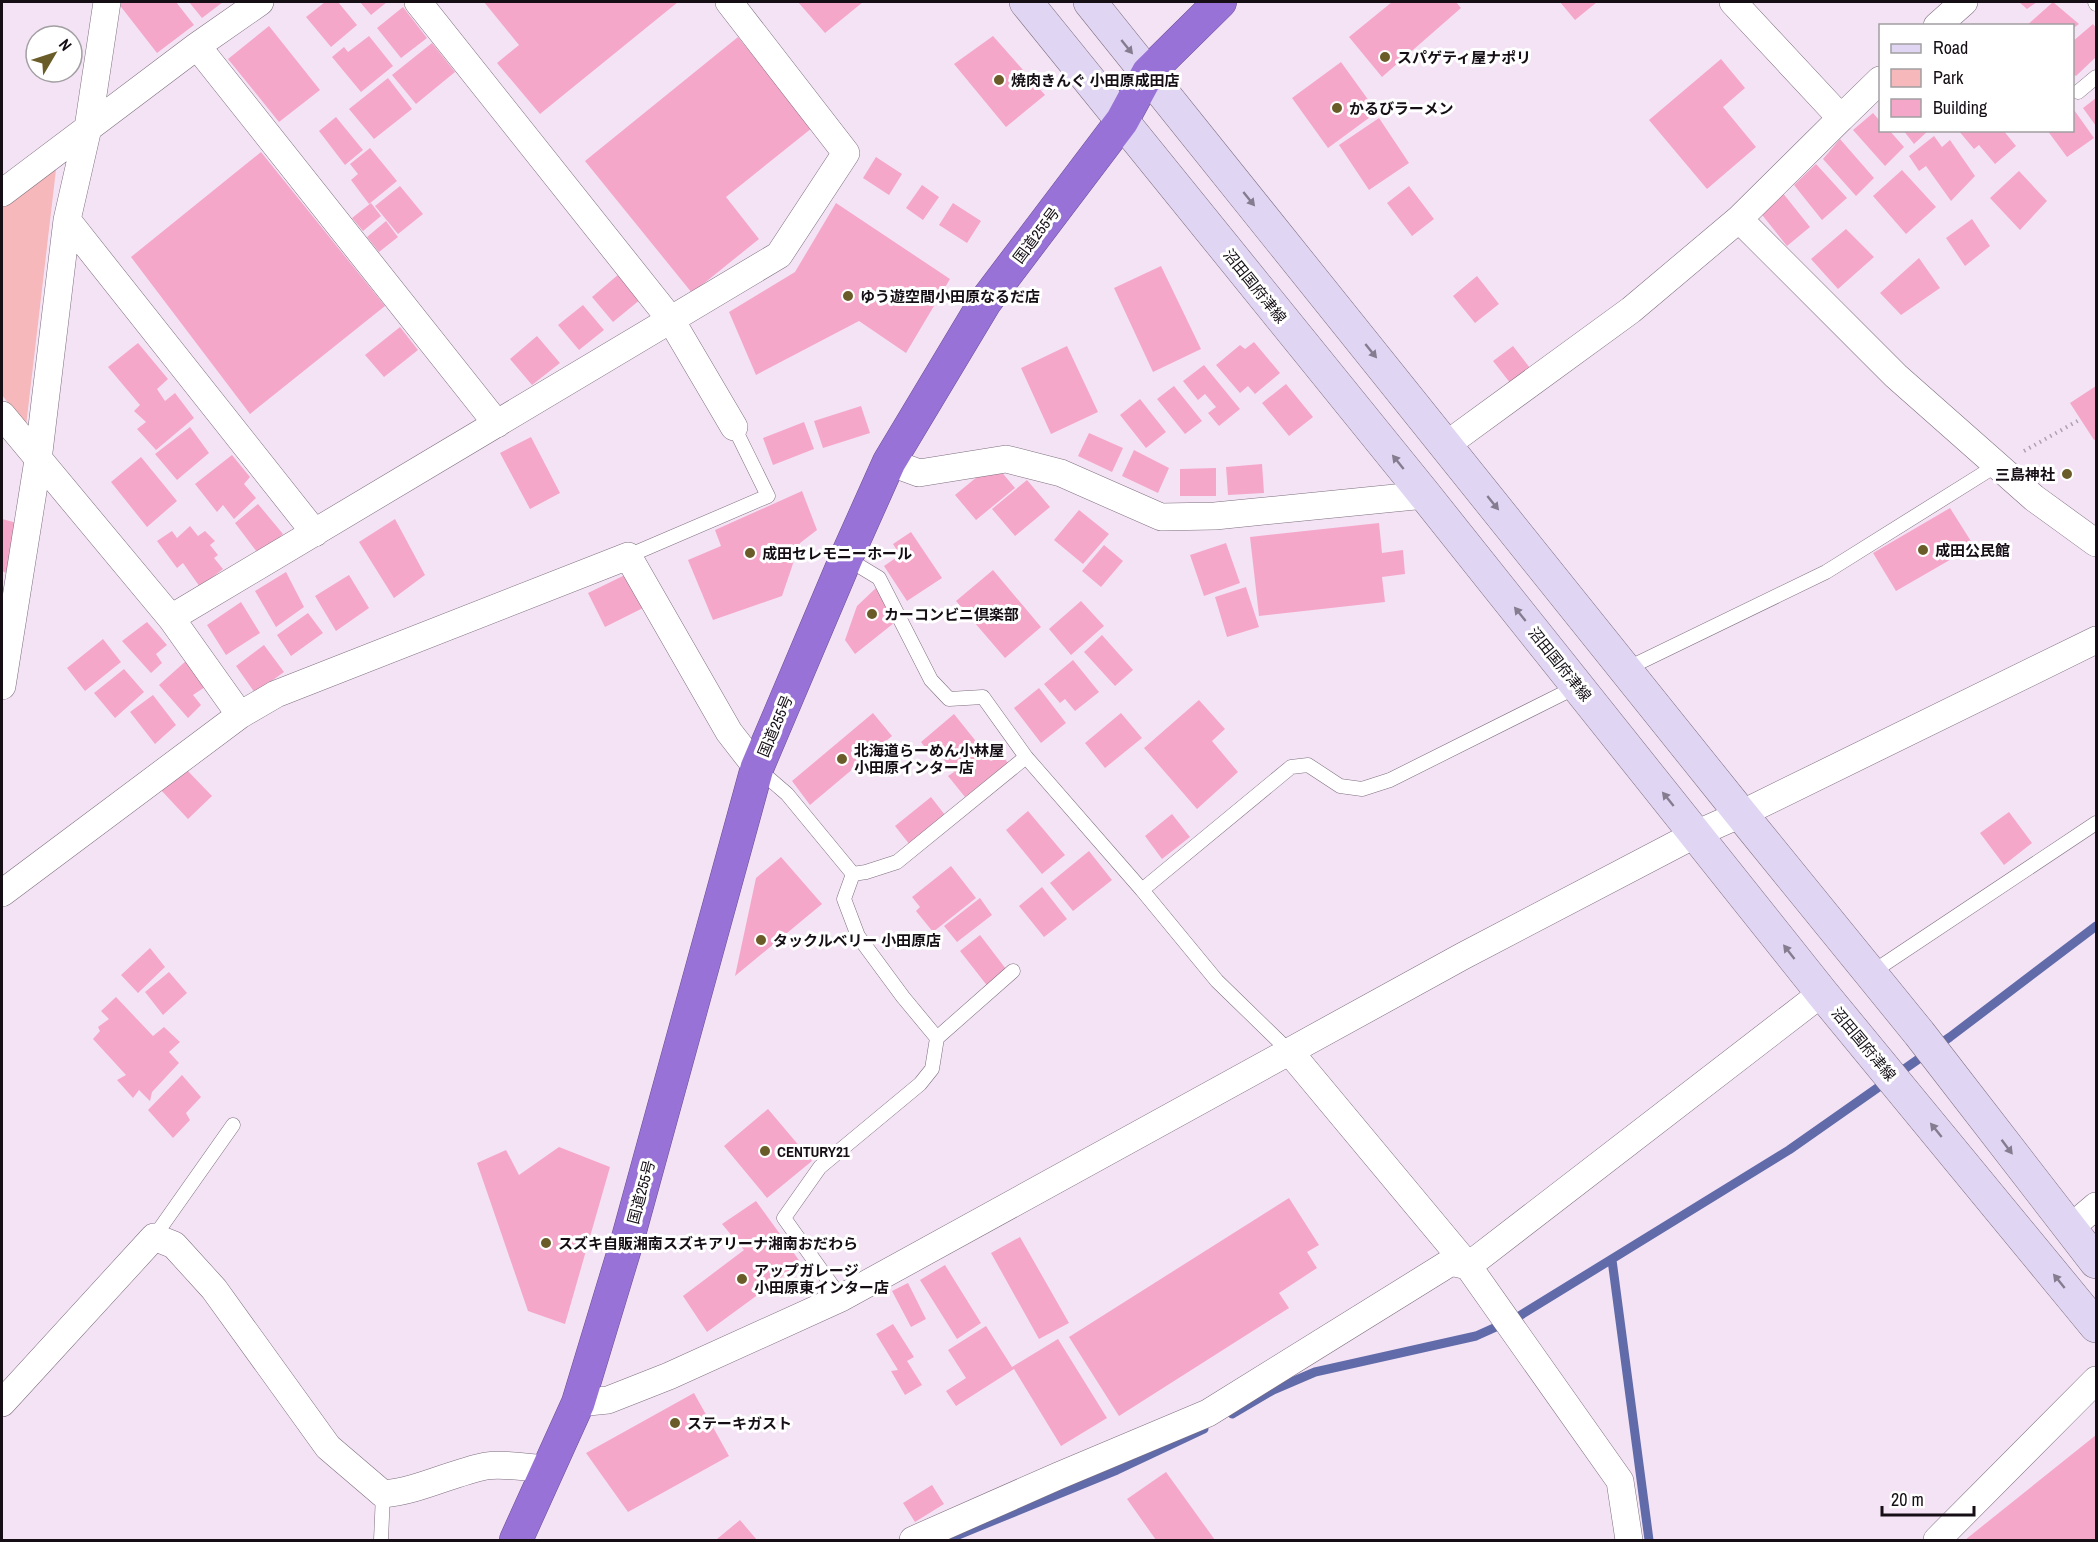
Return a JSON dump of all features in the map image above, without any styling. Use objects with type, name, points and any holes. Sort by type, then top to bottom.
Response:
[{"type":"highway","name":"国道255号","points":[[516,1540],[578,1403],[628,1238],[757,768],[889,462],[985,302],[1122,121],[1148,73],[1220,2]]},
{"type":"main road","name":"沼田国府津線","points":[[1026,2],[1425,495],[1822,993],[2097,1326]]},
{"type":"main road","points":[[1090,2],[1741,814],[1947,1067],[2097,1262]]},
{"type":"street","points":[[2,686],[38,460],[67,220],[88,128],[107,2]]},
{"type":"street","points":[[2,193],[197,46],[260,2]]},
{"type":"street","points":[[418,2],[671,320],[734,427]]},
{"type":"street","points":[[171,618],[779,255],[846,153],[729,2]]},
{"type":"street","points":[[1733,2],[1841,118]]},
{"type":"street","points":[[1939,24],[1964,2]]},
{"type":"street","points":[[197,46],[498,424]]},
{"type":"street","points":[[1446,445],[1631,310],[1739,219],[1879,82]]},
{"type":"street","points":[[1739,219],[1896,376],[2034,498],[2097,543]]},
{"type":"street","points":[[67,220],[315,532]]},
{"type":"street","points":[[2,415],[171,618],[240,715]]},
{"type":"street","points":[[889,462],[919,473],[1006,459],[1061,473],[1161,517],[1215,516],[1425,495]]},
{"type":"street","points":[[2,893],[240,715],[276,694],[628,556],[729,732],[757,768]]},
{"type":"street","points":[[578,1403],[608,1400],[669,1376],[841,1298],[1463,956],[1696,834],[2097,640]]},
{"type":"street","points":[[1468,1266],[1822,993]]},
{"type":"street","points":[[1289,1051],[1468,1266],[1620,1481],[1629,1540]]},
{"type":"street","points":[[2069,1228],[2097,1206]]},
{"type":"street","points":[[2,1403],[154,1237],[174,1245],[214,1289],[328,1447],[383,1494],[398,1493],[489,1465],[547,1469]]},
{"type":"street","points":[[913,1540],[1208,1413],[1451,1262],[1468,1266]]},
{"type":"street","points":[[1937,1540],[2097,1380]]},
{"type":"lane","points":[[2078,92],[2097,77]]},
{"type":"lane","points":[[628,556],[768,496],[734,427]]},
{"type":"lane","points":[[1625,669],[1826,572],[1997,465]]},
{"type":"lane","points":[[846,558],[879,578],[931,680],[949,699],[983,697],[1026,757],[1142,890],[1216,981],[1289,1051]]},
{"type":"lane","points":[[1142,890],[1292,767],[1308,765],[1340,786],[1362,789],[1390,780],[1578,686]]},
{"type":"lane","points":[[853,874],[897,862],[1026,757]]},
{"type":"lane","points":[[757,768],[787,794],[853,874]]},
{"type":"lane","points":[[1871,973],[2097,824]]},
{"type":"lane","points":[[853,874],[844,898],[858,936],[937,1038]]},
{"type":"lane","points":[[841,1298],[784,1218],[820,1167],[926,1077],[932,1069],[937,1038],[1013,971]]},
{"type":"lane","points":[[154,1237],[233,1125]]},
{"type":"lane","points":[[381,1540],[383,1494]]},
{"type":"path","points":[[1997,465],[2081,419]]},
{"type":"green space","points":[[57,161],[26,426],[2,395],[2,205]]},
{"type":"building","points":[[176,2],[194,25],[157,53],[118,3]]},
{"type":"building","points":[[189,2],[223,2],[202,18]]},
{"type":"building","points":[[325,2],[338,2],[357,25],[331,47],[306,17]]},
{"type":"building","points":[[360,2],[387,2],[371,15]]},
{"type":"building","points":[[484,2],[678,2],[540,114],[497,63],[519,45]]},
{"type":"building","points":[[798,2],[863,2],[825,33]]},
{"type":"building","name":"スパゲティ屋ナポリ","points":[[1392,2],[1456,2],[1461,8],[1382,77],[1349,37]]},
{"type":"building","points":[[1560,2],[1597,2],[1575,20]]},
{"type":"building","points":[[2019,2],[2037,2],[2027,9]]},
{"type":"building","points":[[2053,2],[2079,24],[2074,28],[2074,24],[2028,24]]},
{"type":"building","points":[[403,7],[427,38],[401,58],[377,28]]},
{"type":"building","points":[[2093,24],[2096,28],[2096,57],[2076,76],[2074,74],[2074,40]]},
{"type":"building","points":[[269,26],[320,90],[279,122],[228,59]]},
{"type":"building","points":[[369,36],[393,66],[361,92],[332,57],[344,47],[348,52]]},
{"type":"building","name":"焼肉きんぐ 小田原成田店","points":[[993,36],[1045,95],[1006,127],[954,64]]},
{"type":"building","points":[[738,37],[812,128],[726,197],[759,239],[692,293],[585,161]]},
{"type":"building","points":[[432,43],[455,72],[416,104],[392,75]]},
{"type":"building","points":[[1721,59],[1745,88],[1723,107],[1756,147],[1707,189],[1649,120]]},
{"type":"building","points":[[1341,62],[1377,112],[1328,148],[1292,98]]},
{"type":"building","points":[[388,78],[412,109],[374,139],[349,109]]},
{"type":"building","points":[[2096,98],[2096,126],[2083,108]]},
{"type":"building","points":[[2074,110],[2094,138],[2067,157],[2048,132],[2074,132]]},
{"type":"building","points":[[1873,113],[1879,120],[1879,132],[1891,132],[1904,147],[1885,166],[1853,130]]},
{"type":"building","points":[[336,117],[363,150],[345,165],[319,131]]},
{"type":"building","points":[[1379,118],[1409,163],[1369,190],[1339,145]]},
{"type":"building","points":[[1905,132],[1927,132],[1914,144]]},
{"type":"building","points":[[1960,132],[2005,132],[2016,146],[1995,164],[1979,145],[1974,149]]},
{"type":"building","points":[[1934,136],[1942,147],[1950,140],[1975,176],[1951,201],[1926,166],[1919,171],[1909,156]]},
{"type":"building","points":[[1840,139],[1874,178],[1856,196],[1823,159]]},
{"type":"building","points":[[370,148],[397,181],[369,204],[351,180],[358,174],[350,164]]},
{"type":"building","points":[[261,152],[385,306],[250,414],[131,257]]},
{"type":"building","points":[[876,157],[902,174],[889,195],[863,178]]},
{"type":"building","points":[[1816,164],[1847,198],[1822,220],[1794,185]]},
{"type":"building","points":[[1902,170],[1936,207],[1906,234],[1873,196]]},
{"type":"building","points":[[2019,171],[2047,201],[2020,230],[1990,198]]},
{"type":"building","points":[[922,185],[939,197],[923,220],[906,208]]},
{"type":"building","points":[[400,186],[423,214],[398,234],[375,206]]},
{"type":"building","points":[[1409,186],[1434,219],[1412,236],[1387,203]]},
{"type":"building","points":[[1782,192],[1810,227],[1787,246],[1759,211]]},
{"type":"building","points":[[371,203],[381,216],[363,231],[352,218]]},
{"type":"building","name":"ゆう遊空間小田原なるだ店","points":[[836,203],[950,279],[906,353],[859,321],[756,375],[729,312],[795,272]]},
{"type":"building","points":[[953,203],[981,221],[967,243],[939,225]]},
{"type":"building","points":[[1972,219],[1990,246],[1965,266],[1946,238]]},
{"type":"building","points":[[386,221],[398,237],[379,252],[367,237]]},
{"type":"building","points":[[1846,229],[1874,257],[1838,289],[1811,259]]},
{"type":"building","points":[[1919,258],[1940,288],[1901,315],[1880,293]]},
{"type":"building","points":[[1161,266],[1201,349],[1153,372],[1114,288]]},
{"type":"building","points":[[619,274],[641,299],[613,322],[592,297]]},
{"type":"building","points":[[1477,276],[1499,304],[1475,323],[1453,296]]},
{"type":"building","points":[[583,305],[604,330],[579,350],[558,325]]},
{"type":"building","points":[[400,327],[418,350],[384,377],[365,355]]},
{"type":"building","points":[[537,336],[560,363],[532,385],[510,359]]},
{"type":"building","points":[[1254,342],[1280,373],[1255,394],[1248,386],[1240,393],[1216,365],[1240,345],[1245,349]]},
{"type":"building","points":[[138,343],[168,379],[157,389],[165,401],[175,393],[194,418],[156,450],[137,429],[146,422],[134,411],[140,405],[108,367]]},
{"type":"building","points":[[1067,346],[1098,412],[1051,434],[1021,368]]},
{"type":"building","points":[[1513,346],[1530,368],[1511,384],[1493,361]]},
{"type":"building","points":[[1204,365],[1240,409],[1219,426],[1208,413],[1216,407],[1205,394],[1198,400],[1183,381]]},
{"type":"building","points":[[1286,384],[1313,417],[1289,436],[1262,403]]},
{"type":"building","points":[[1174,386],[1202,421],[1185,434],[1157,399]]},
{"type":"building","points":[[2096,386],[2096,439],[2094,440],[2070,403]]},
{"type":"building","points":[[1140,399],[1166,432],[1146,448],[1120,415]]},
{"type":"building","points":[[861,406],[870,433],[823,448],[814,421]]},
{"type":"building","points":[[804,422],[814,449],[773,465],[763,438]]},
{"type":"building","points":[[190,427],[209,453],[177,480],[155,454]]},
{"type":"building","points":[[1089,433],[1123,448],[1112,472],[1078,456]]},
{"type":"building","points":[[531,437],[560,493],[530,509],[500,453]]},
{"type":"building","points":[[1134,450],[1169,468],[1158,493],[1122,476]]},
{"type":"building","points":[[232,455],[250,477],[244,484],[256,498],[234,519],[223,505],[217,512],[195,484]]},
{"type":"building","points":[[141,457],[177,501],[147,527],[111,482]]},
{"type":"building","points":[[994,463],[1015,488],[976,520],[955,495]]},
{"type":"building","points":[[1262,464],[1264,493],[1228,495],[1226,467]]},
{"type":"building","points":[[1216,468],[1216,496],[1180,496],[1180,469]]},
{"type":"building","points":[[1027,480],[1050,507],[1015,536],[992,509]]},
{"type":"building","name":"成田セレモニーホール","points":[[802,491],[817,530],[800,543],[782,596],[713,620],[688,560],[721,546],[715,530]]},
{"type":"building","points":[[258,504],[283,534],[260,556],[235,523]]},
{"type":"building","name":"成田公民館","points":[[1950,508],[1974,546],[1896,591],[1873,553]]},
{"type":"building","points":[[1079,510],[1109,534],[1083,564],[1054,540]]},
{"type":"building","points":[[2,519],[17,523],[6,573],[2,571]]},
{"type":"building","points":[[395,519],[425,575],[394,598],[359,542]]},
{"type":"building","points":[[1379,523],[1382,553],[1403,550],[1405,574],[1382,577],[1385,602],[1259,616],[1250,537]]},
{"type":"building","points":[[190,526],[198,536],[205,531],[215,541],[210,545],[218,555],[214,558],[223,569],[200,587],[183,563],[177,568],[157,541],[172,531],[177,538]]},
{"type":"building","points":[[911,532],[942,578],[907,601],[884,566],[900,555],[893,544]]},
{"type":"building","points":[[1226,543],[1240,583],[1204,596],[1190,555]]},
{"type":"building","points":[[1104,545],[1123,561],[1101,587],[1082,571]]},
{"type":"building","points":[[993,570],[1041,627],[1005,658],[956,601]]},
{"type":"building","points":[[286,572],[304,607],[276,627],[255,591]]},
{"type":"building","points":[[627,574],[643,608],[605,627],[588,593]]},
{"type":"building","points":[[349,575],[369,608],[336,631],[315,596]]},
{"type":"building","name":"カーコンビニ倶楽部","points":[[877,587],[894,623],[855,654],[845,640],[857,606]]},
{"type":"building","points":[[1246,587],[1259,627],[1227,637],[1215,597]]},
{"type":"building","points":[[1081,601],[1104,626],[1071,655],[1049,629]]},
{"type":"building","points":[[241,602],[260,633],[226,655],[207,625]]},
{"type":"building","points":[[308,613],[323,633],[291,656],[277,635]]},
{"type":"building","points":[[147,622],[167,645],[156,654],[162,663],[151,673],[122,641]]},
{"type":"building","points":[[1102,635],[1133,670],[1115,686],[1084,652]]},
{"type":"building","points":[[103,639],[121,662],[85,691],[67,668]]},
{"type":"building","points":[[264,645],[284,672],[255,693],[236,666]]},
{"type":"building","points":[[187,660],[208,685],[193,695],[201,705],[188,718],[159,685]]},
{"type":"building","points":[[1073,660],[1099,692],[1075,711],[1065,699],[1060,703],[1044,684]]},
{"type":"building","points":[[124,669],[144,692],[115,718],[94,693]]},
{"type":"building","points":[[1039,688],[1066,723],[1041,743],[1014,708]]},
{"type":"building","points":[[153,695],[176,725],[155,744],[130,712]]},
{"type":"building","points":[[1199,700],[1225,729],[1212,741],[1238,772],[1197,809],[1144,748]]},
{"type":"building","name":"北海道らーめん小林屋 小田原インター店","points":[[873,713],[892,736],[810,805],[792,781]]},
{"type":"building","points":[[1121,713],[1142,738],[1105,768],[1085,743]]},
{"type":"building","points":[[954,714],[983,750],[993,743],[1008,763],[965,797],[948,776],[954,772],[936,750],[930,754],[921,742]]},
{"type":"building","points":[[184,767],[212,796],[188,819],[160,789]]},
{"type":"building","points":[[931,797],[945,815],[910,845],[895,826]]},
{"type":"building","points":[[1028,811],[1065,855],[1042,874],[1006,830]]},
{"type":"building","points":[[2009,812],[2032,843],[2004,865],[1980,833]]},
{"type":"building","points":[[1172,814],[1190,837],[1162,859],[1145,836]]},
{"type":"building","points":[[1089,851],[1112,880],[1073,911],[1050,883]]},
{"type":"building","name":"タックルベリー 小田原店","points":[[781,857],[822,904],[735,976],[756,878]]},
{"type":"building","points":[[951,866],[976,898],[933,932],[916,911],[920,907],[912,897]]},
{"type":"building","points":[[1042,887],[1067,919],[1044,937],[1019,906]]},
{"type":"building","points":[[980,898],[992,915],[957,942],[944,926]]},
{"type":"building","points":[[980,935],[1009,973],[989,988],[960,951]]},
{"type":"building","points":[[150,948],[165,967],[138,993],[121,975]]},
{"type":"building","points":[[169,972],[187,993],[163,1015],[145,992]]},
{"type":"building","points":[[116,997],[153,1036],[164,1027],[180,1042],[169,1052],[179,1063],[152,1092],[150,1101],[139,1090],[133,1098],[117,1080],[126,1075],[93,1039],[100,1031],[98,1027],[109,1019],[101,1011]]},
{"type":"building","points":[[182,1075],[201,1097],[186,1113],[190,1120],[173,1138],[148,1110]]},
{"type":"building","points":[[768,1109],[812,1161],[767,1198],[724,1146]]},
{"type":"building","name":"スズキ自販湘南スズキアリーナ湘南おだわら","points":[[559,1147],[610,1167],[565,1324],[528,1311],[477,1163],[506,1150],[519,1175]]},
{"type":"building","points":[[1289,1198],[1319,1245],[1307,1252],[1317,1268],[1279,1293],[1289,1308],[1119,1416],[1069,1337]]},
{"type":"building","name":"アップガレージ 小田原東インター店","points":[[756,1201],[801,1263],[707,1332],[683,1296],[744,1250],[722,1224]]},
{"type":"building","points":[[1020,1237],[1069,1323],[1039,1339],[991,1253]]},
{"type":"building","points":[[945,1265],[981,1323],[957,1339],[920,1280]]},
{"type":"building","points":[[908,1283],[926,1319],[911,1327],[892,1291]]},
{"type":"building","points":[[893,1324],[914,1357],[907,1361],[922,1385],[905,1395],[891,1371],[898,1370],[876,1334]]},
{"type":"building","points":[[986,1326],[1012,1367],[1058,1339],[1107,1418],[1061,1446],[1014,1369],[956,1406],[946,1391],[966,1378],[948,1350]]},
{"type":"building","name":"ステーキガスト","points":[[694,1393],[729,1456],[628,1512],[586,1453]]},
{"type":"building","points":[[2096,1435],[2096,1540],[1965,1540]]},
{"type":"building","points":[[1166,1472],[1215,1540],[1156,1540],[1127,1499]]},
{"type":"building","points":[[932,1485],[944,1504],[915,1522],[903,1503]]},
{"type":"building","points":[[740,1520],[757,1540],[717,1539]]},
{"type":"waterway","points":[[1232,1414],[1273,1390],[1315,1372],[1476,1336],[1516,1318],[1789,1150],[1950,1037],[2096,926]]},
{"type":"waterway","points":[[1612,1260],[1649,1540]]},
{"type":"waterway","points":[[946,1540],[1117,1470],[1204,1429]]},
{"type":"place","name":"スパゲティ屋ナポリ","points":[[1385,57]]},
{"type":"place","name":"焼肉きんぐ 小田原成田店","points":[[999,80]]},
{"type":"place","name":"かるびラーメン","points":[[1337,108]]},
{"type":"place","name":"ゆう遊空間小田原なるだ店","points":[[848,296]]},
{"type":"place","name":"三島神社","points":[[2067,474]]},
{"type":"place","name":"成田公民館","points":[[1923,550]]},
{"type":"place","name":"成田セレモニーホール","points":[[750,553]]},
{"type":"place","name":"カーコンビニ倶楽部","points":[[872,614]]},
{"type":"place","name":"北海道らーめん小林屋 小田原インター店","points":[[842,759]]},
{"type":"place","name":"タックルベリー 小田原店","points":[[761,940]]},
{"type":"place","name":"CENTURY21","points":[[765,1151]]},
{"type":"place","name":"スズキ自販湘南スズキアリーナ湘南おだわら","points":[[546,1243]]},
{"type":"place","name":"アップガレージ 小田原東インター店","points":[[742,1279]]},
{"type":"place","name":"ステーキガスト","points":[[675,1423]]}]
